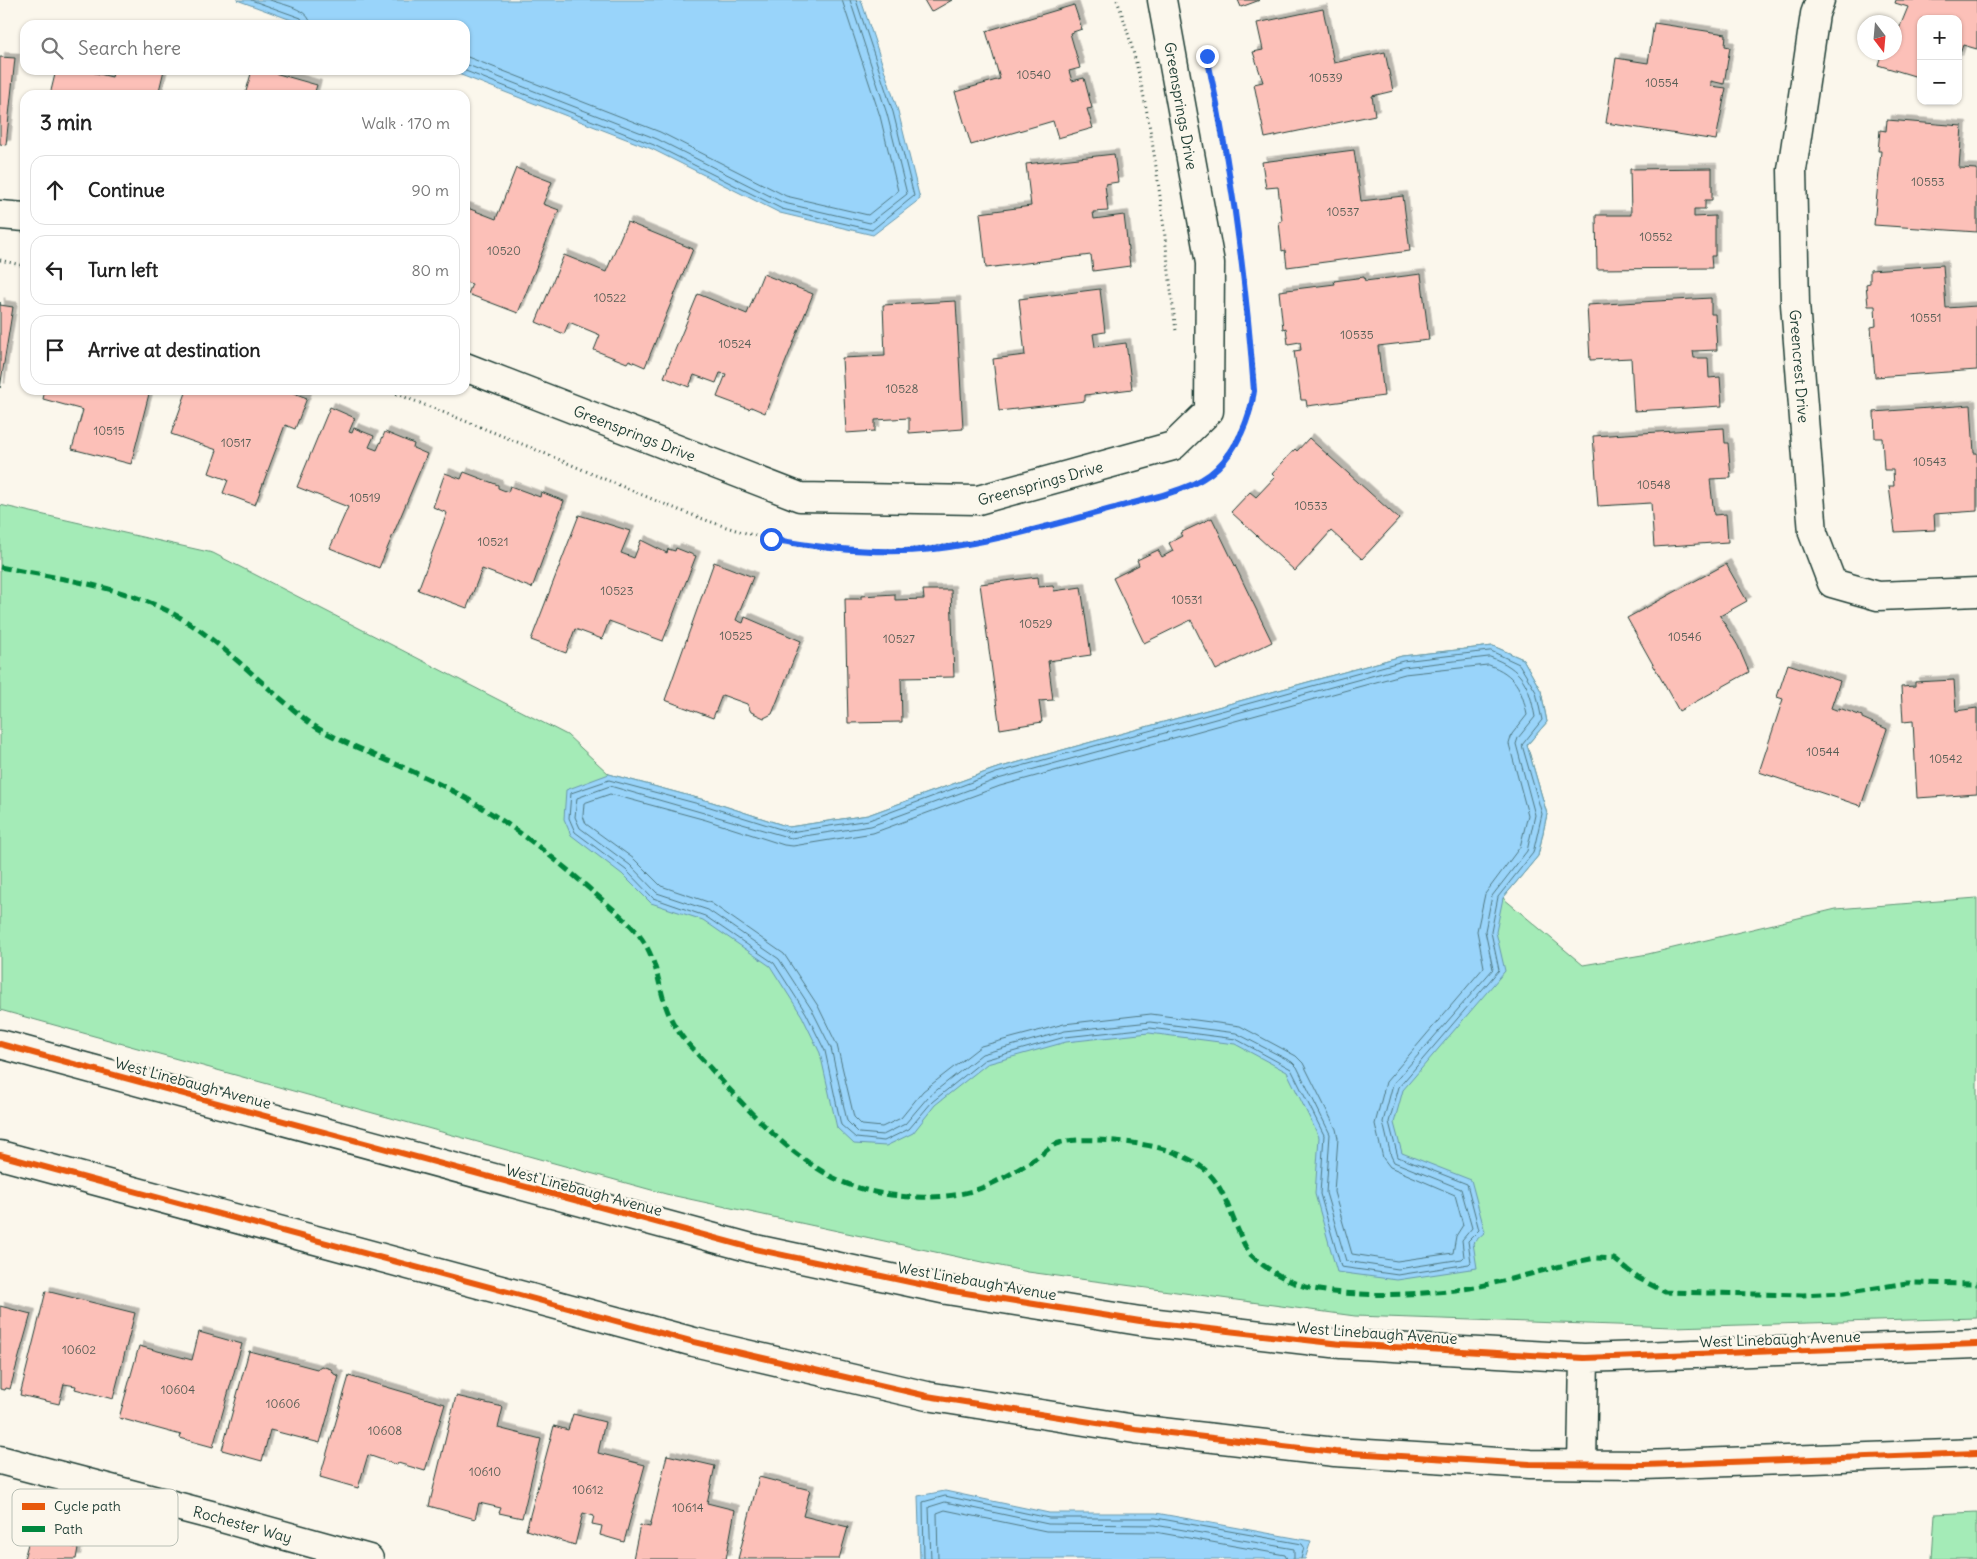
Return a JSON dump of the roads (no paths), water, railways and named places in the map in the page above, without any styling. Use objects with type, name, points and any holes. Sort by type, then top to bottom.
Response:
[{"type":"main road","name":"Greensprings Drive","points":[[470,369],[800,497],[978,500],[1173,446],[1209,411],[1210,264],[1162,0]]},
{"type":"main road","name":"Greencrest Drive","points":[[1820,0],[1815,14],[1792,170],[1795,304],[1813,533],[1832,583],[1878,596],[1977,592]]},
{"type":"main road","points":[[0,215],[20,217]]},
{"type":"main road","name":"West Linebaugh Avenue","points":[[0,1044],[755,1249],[947,1290],[1140,1322],[1341,1344],[1584,1358],[1977,1344]]},
{"type":"main road","points":[[0,1155],[694,1342],[927,1396],[1135,1429],[1335,1452],[1521,1463],[1644,1465],[1977,1453]]},
{"type":"main road","points":[[1582,1464],[1584,1358]]},
{"type":"main road","name":"Rochester Way","points":[[0,1460],[111,1489]]},
{"type":"main road","name":"Rochester Way","points":[[178,1506],[369,1559]]},
{"type":"water","points":[[237,0],[861,0],[898,111],[920,199],[873,235],[780,213],[652,149],[461,75],[470,75],[470,20],[291,20]]},
{"type":"water","points":[[1493,646],[1523,659],[1541,691],[1547,722],[1527,745],[1547,814],[1538,856],[1503,898],[1496,932],[1505,971],[1403,1090],[1394,1123],[1402,1153],[1471,1180],[1485,1232],[1473,1243],[1477,1268],[1397,1280],[1337,1272],[1315,1194],[1319,1137],[1287,1072],[1235,1044],[1149,1033],[1066,1042],[987,1064],[935,1105],[913,1133],[886,1146],[854,1144],[837,1128],[820,1053],[802,1016],[770,966],[703,920],[651,903],[622,874],[571,835],[564,819],[566,790],[609,774],[712,802],[789,827],[868,815],[994,769],[1402,656]]},
{"type":"water","points":[[945,1491],[1049,1513],[1156,1513],[1311,1541],[1305,1559],[920,1559],[918,1496]]}]
